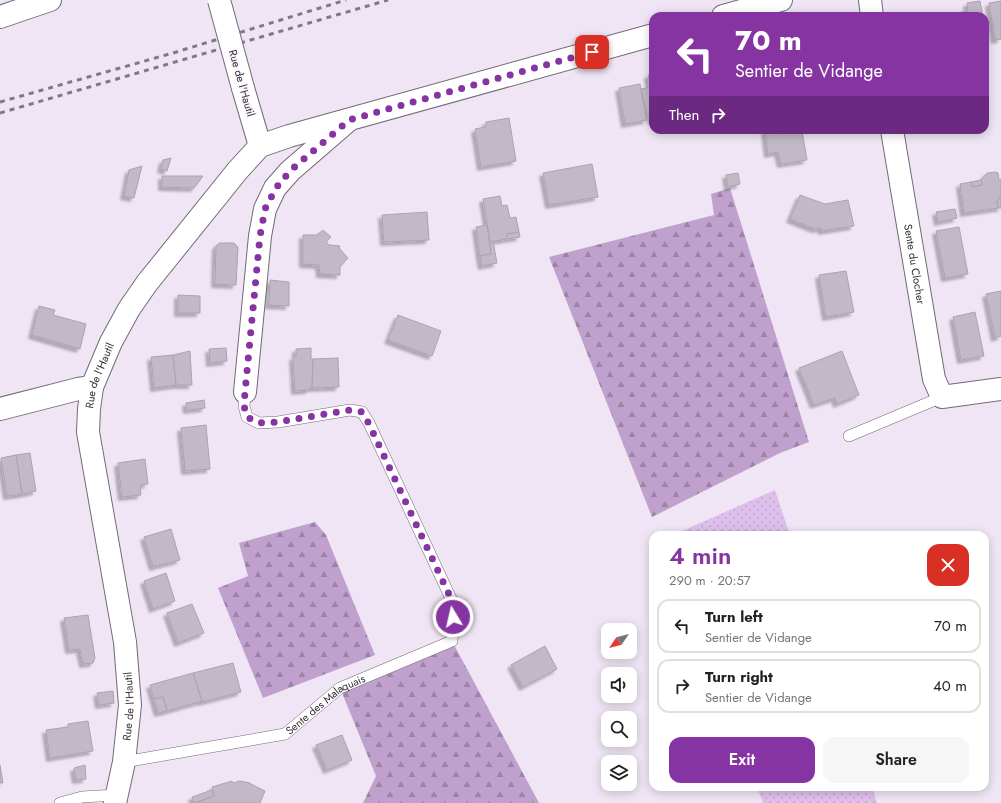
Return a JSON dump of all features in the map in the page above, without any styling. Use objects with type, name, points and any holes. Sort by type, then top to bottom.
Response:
[{"type":"street","points":[[0,17],[50,0]]},
{"type":"street","name":"Rue de l'Hautil","points":[[116,799],[124,762],[130,705],[126,650],[88,432],[88,409],[92,387],[111,342],[129,309],[147,283],[233,176],[260,146],[218,0]]},
{"type":"street","points":[[738,12],[781,0]]},
{"type":"street","points":[[870,0],[872,12]]},
{"type":"street","points":[[260,146],[289,136],[649,36]]},
{"type":"street","points":[[245,392],[260,236],[265,209],[276,188],[290,171],[349,120]]},
{"type":"street","name":"Sente du Clocher","points":[[893,134],[934,379],[942,397]]},
{"type":"street","points":[[0,409],[78,389],[92,387]]},
{"type":"street","points":[[942,397],[1001,389]]},
{"type":"lane","name":"Sente des Malaquais","points":[[124,762],[285,734],[340,688],[452,641],[454,605],[362,412],[350,410],[278,422],[259,423],[247,417],[244,406],[245,392]]},
{"type":"lane","points":[[849,436],[942,397]]},
{"type":"lane","points":[[60,803],[82,797],[116,799]]},
{"type":"shaded area","points":[[775,490],[789,531],[682,531]]},
{"type":"shaded area","points":[[758,791],[873,791],[877,803],[763,803]]},
{"type":"green space","points":[[730,188],[809,442],[780,453],[652,517],[549,257],[714,215],[711,194]]},
{"type":"green space","points":[[315,522],[326,535],[375,655],[263,698],[218,588],[248,576],[239,543]]},
{"type":"green space","points":[[452,641],[539,803],[363,803],[376,776],[340,688]]},
{"type":"building","points":[[980,1],[982,12],[962,12],[968,11],[967,3]]},
{"type":"building","points":[[1001,1],[1001,39],[995,40],[989,3]]},
{"type":"building","points":[[640,84],[647,120],[625,124],[619,88]]},
{"type":"building","points":[[649,87],[649,115],[647,116],[641,89]]},
{"type":"building","points":[[509,118],[516,161],[481,167],[475,129],[486,127],[486,122]]},
{"type":"building","points":[[766,134],[803,134],[807,160],[781,164],[778,152],[768,154]]},
{"type":"building","points":[[171,158],[167,171],[161,169],[163,160]]},
{"type":"building","points":[[592,164],[598,197],[549,205],[543,173]]},
{"type":"building","points":[[142,166],[134,198],[124,196],[129,170]]},
{"type":"building","points":[[738,173],[740,184],[728,187],[726,175]]},
{"type":"building","points":[[987,173],[998,173],[999,180],[1001,179],[1001,196],[997,201],[998,208],[964,213],[960,184],[971,182],[972,187],[982,185],[981,180]]},
{"type":"building","points":[[162,176],[203,176],[194,188],[162,187]]},
{"type":"building","points":[[981,180],[982,185],[972,187],[971,182]]},
{"type":"building","points":[[800,195],[825,204],[848,200],[854,226],[822,231],[821,228],[815,229],[790,219]]},
{"type":"building","points":[[500,196],[502,206],[507,205],[510,218],[516,217],[519,232],[507,234],[507,239],[490,242],[483,199]]},
{"type":"building","points":[[1001,196],[1001,208],[998,208],[997,201]]},
{"type":"building","points":[[955,209],[957,218],[938,222],[936,212]]},
{"type":"building","points":[[427,212],[429,240],[384,242],[382,215]]},
{"type":"building","points":[[487,225],[491,254],[480,256],[476,227]]},
{"type":"building","points":[[959,227],[968,274],[945,278],[936,231]]},
{"type":"building","points":[[323,230],[331,237],[326,242],[329,245],[340,246],[339,248],[348,258],[340,266],[340,275],[320,274],[319,265],[303,264],[303,235],[317,235]]},
{"type":"building","points":[[519,232],[520,237],[507,239],[507,234]]},
{"type":"building","points":[[493,241],[497,263],[482,266],[480,256],[491,254],[490,242]]},
{"type":"building","points":[[219,243],[234,243],[238,247],[236,285],[215,284],[216,246]]},
{"type":"building","points":[[846,271],[854,312],[826,317],[819,275]]},
{"type":"building","points":[[270,280],[289,282],[289,306],[269,305]]},
{"type":"building","points":[[1001,291],[1001,336],[995,338],[986,294]]},
{"type":"building","points":[[178,295],[200,296],[200,313],[178,313]]},
{"type":"building","points":[[39,306],[55,310],[53,315],[86,324],[80,349],[32,335]]},
{"type":"building","points":[[975,312],[984,356],[961,360],[953,317]]},
{"type":"building","points":[[398,315],[441,331],[432,356],[388,340]]},
{"type":"building","points":[[226,348],[227,361],[210,363],[209,349]]},
{"type":"building","points":[[311,348],[311,359],[313,359],[312,388],[309,390],[295,391],[293,357],[296,357],[296,349]]},
{"type":"building","points":[[190,351],[192,385],[176,385],[173,355]]},
{"type":"building","points":[[842,351],[859,395],[837,404],[835,398],[814,405],[799,368]]},
{"type":"building","points":[[173,355],[176,385],[154,388],[151,357]]},
{"type":"building","points":[[338,358],[339,387],[312,388],[313,359]]},
{"type":"building","points":[[204,400],[205,408],[187,410],[186,403]]},
{"type":"building","points":[[206,425],[210,469],[185,471],[181,428]]},
{"type":"building","points":[[30,453],[36,491],[22,494],[16,455]]},
{"type":"building","points":[[16,455],[22,494],[7,496],[1,458]]},
{"type":"building","points":[[145,459],[148,484],[140,485],[141,495],[122,497],[118,463]]},
{"type":"building","points":[[171,529],[180,560],[153,567],[144,537]]},
{"type":"building","points":[[166,573],[175,601],[153,609],[144,581]]},
{"type":"building","points":[[192,604],[204,633],[178,643],[167,613]]},
{"type":"building","points":[[88,615],[95,658],[93,663],[83,664],[80,649],[69,650],[64,618]]},
{"type":"building","points":[[545,646],[557,669],[523,687],[511,665]]},
{"type":"building","points":[[233,663],[241,692],[202,702],[193,673]]},
{"type":"building","points":[[193,673],[202,701],[167,711],[163,697],[154,699],[150,685]]},
{"type":"building","points":[[113,691],[114,703],[99,705],[97,693]]},
{"type":"building","points":[[163,697],[167,711],[158,713],[154,699]]},
{"type":"building","points":[[88,721],[93,751],[50,758],[46,730],[68,727],[68,724]]},
{"type":"building","points":[[342,735],[352,760],[327,770],[316,745]]},
{"type":"building","points":[[0,765],[3,783],[0,783]]},
{"type":"building","points":[[85,765],[86,779],[76,780],[74,768]]},
{"type":"building","points":[[232,781],[233,783],[240,781],[250,783],[265,791],[260,803],[196,803],[214,796],[212,787]]},
{"type":"building","points":[[212,790],[214,796],[194,803],[192,797]]},
{"type":"railway","points":[[0,102],[173,53],[346,0]]},
{"type":"railway","points":[[0,113],[388,0]]},
{"type":"route","points":[[453,617],[454,605],[362,412],[350,410],[278,422],[259,423],[247,417],[244,406],[245,392],[260,236],[265,209],[276,188],[290,171],[349,120],[592,52]]}]
